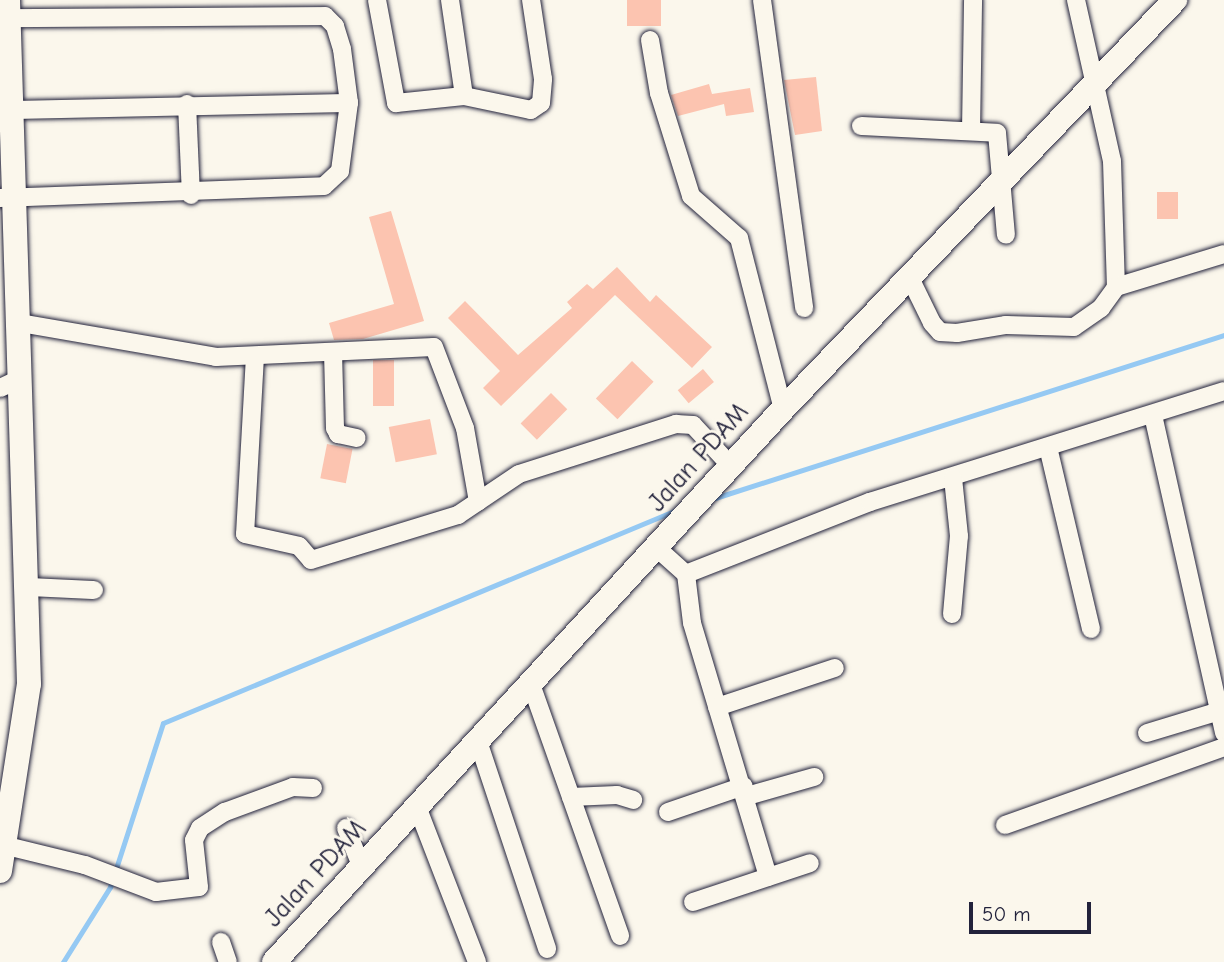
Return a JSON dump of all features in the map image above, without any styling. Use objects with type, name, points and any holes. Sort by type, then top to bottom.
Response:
[{"type":"street","points":[[377,0],[396,103],[464,96],[526,110],[538,107],[543,79],[531,0]]},
{"type":"street","points":[[450,0],[464,96]]},
{"type":"street","points":[[762,0],[804,308]]},
{"type":"street","points":[[971,131],[973,0]]},
{"type":"street","points":[[910,278],[932,323],[940,332],[957,333],[1006,325],[1074,327],[1101,308],[1116,287],[1112,161],[1093,89],[1076,0]]},
{"type":"street","name":"Jalan PDAM","points":[[274,962],[532,687],[783,409],[1002,186],[1175,0]]},
{"type":"street","points":[[0,871],[8,846],[29,696],[28,587],[11,383],[20,323],[8,199],[11,110],[8,9],[324,16],[335,26],[342,49],[349,103],[340,171],[324,186],[191,195],[8,199]]},
{"type":"street","points":[[650,40],[659,93],[691,196],[739,237],[783,409]]},
{"type":"street","points":[[11,110],[187,104],[349,103]]},
{"type":"street","points":[[187,104],[191,195]]},
{"type":"street","points":[[861,126],[971,131],[998,135],[1006,235]]},
{"type":"street","points":[[1116,287],[1224,254]]},
{"type":"street","points":[[20,323],[133,346],[255,356],[436,349],[464,428],[478,502]]},
{"type":"street","points":[[333,352],[335,428],[338,434],[357,438]]},
{"type":"street","points":[[255,356],[246,535],[299,546],[311,560],[440,521],[478,502],[519,474],[683,423],[701,431],[726,475]]},
{"type":"street","points":[[686,574],[870,502],[1224,391]]},
{"type":"street","points":[[1153,415],[1216,712],[1224,733]]},
{"type":"street","points":[[1048,447],[1091,629]]},
{"type":"street","points":[[952,614],[959,536],[953,478]]},
{"type":"street","points":[[658,549],[686,574],[692,623],[745,791],[768,877]]},
{"type":"street","points":[[28,587],[94,590]]},
{"type":"street","points":[[717,707],[835,668]]},
{"type":"street","points":[[532,687],[620,936]]},
{"type":"street","points":[[1147,733],[1216,712]]},
{"type":"street","points":[[479,744],[547,948]]},
{"type":"street","points":[[1005,825],[1224,747]]},
{"type":"street","points":[[668,812],[745,791],[814,777]]},
{"type":"street","points":[[8,846],[85,865],[161,893],[199,887],[194,840],[200,828],[225,812],[293,788],[313,788]]},
{"type":"street","points":[[571,797],[617,795],[633,800]]},
{"type":"street","points":[[418,809],[477,962]]},
{"type":"street","points":[[346,828],[362,868]]},
{"type":"street","points":[[693,902],[810,863]]},
{"type":"street","points":[[221,942],[228,962]]},
{"type":"building","points":[[627,0],[661,0],[661,26],[627,26]]},
{"type":"building","points":[[816,77],[822,131],[795,135],[784,80]]},
{"type":"building","points":[[709,84],[712,94],[750,88],[754,112],[726,116],[724,104],[678,116],[671,95]]},
{"type":"building","points":[[1157,192],[1178,192],[1178,219],[1157,219]]},
{"type":"building","points":[[391,211],[424,321],[363,339],[334,340],[329,323],[394,304],[369,217]]},
{"type":"building","points":[[617,267],[650,302],[656,295],[712,347],[692,368],[615,295],[501,406],[483,388],[500,371],[448,318],[465,301],[518,355],[572,308],[567,302],[587,284],[593,289]]},
{"type":"building","points":[[373,360],[394,360],[394,406],[373,406]]},
{"type":"building","points":[[632,361],[654,382],[617,419],[596,398]]},
{"type":"building","points":[[703,369],[714,382],[689,403],[678,390]]},
{"type":"building","points":[[551,393],[567,409],[537,440],[521,423]]},
{"type":"building","points":[[430,419],[437,454],[396,462],[389,427]]},
{"type":"building","points":[[327,444],[353,449],[346,483],[320,478]]},
{"type":"waterway","points":[[715,498],[1224,335]]},
{"type":"waterway","points":[[63,962],[110,887],[163,723],[679,509]]}]
